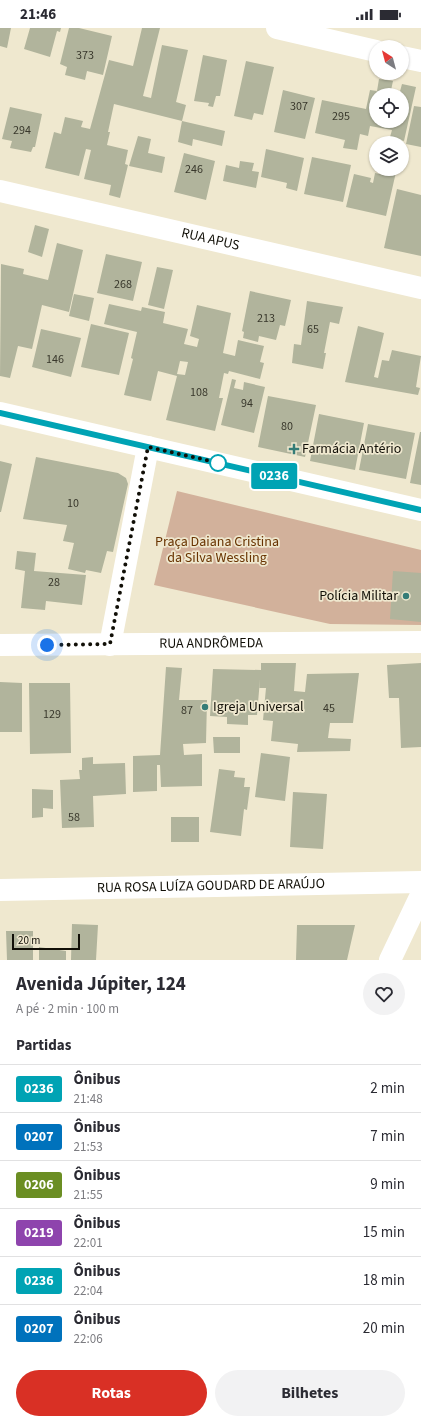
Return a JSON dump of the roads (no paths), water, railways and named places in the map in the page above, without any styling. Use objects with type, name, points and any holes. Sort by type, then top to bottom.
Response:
[{"type":"street","points":[[278,28],[369,49]]},
{"type":"street","points":[[409,58],[421,61]]},
{"type":"street","name":"RUA APUS","points":[[0,191],[421,288]]},
{"type":"street","points":[[0,413],[421,510]]},
{"type":"street","points":[[110,644],[148,447]]},
{"type":"street","name":"RUA ANDRÔMEDA","points":[[0,645],[421,642]]},
{"type":"street","name":"RUA ROSA LUÍZA GOUDARD DE ARAÚJO","points":[[0,890],[421,882]]},
{"type":"street","points":[[390,960],[421,895]]},
{"type":"place","name":"Farmácia Antério","points":[[294,449]]},
{"type":"place","name":"Polícia Militar","points":[[406,596]]},
{"type":"place","name":"Igreja Universal","points":[[205,707]]},
{"type":"park label","name":"Praça Daiana Cristina da Silva Wessling","points":[[217,550]]}]
